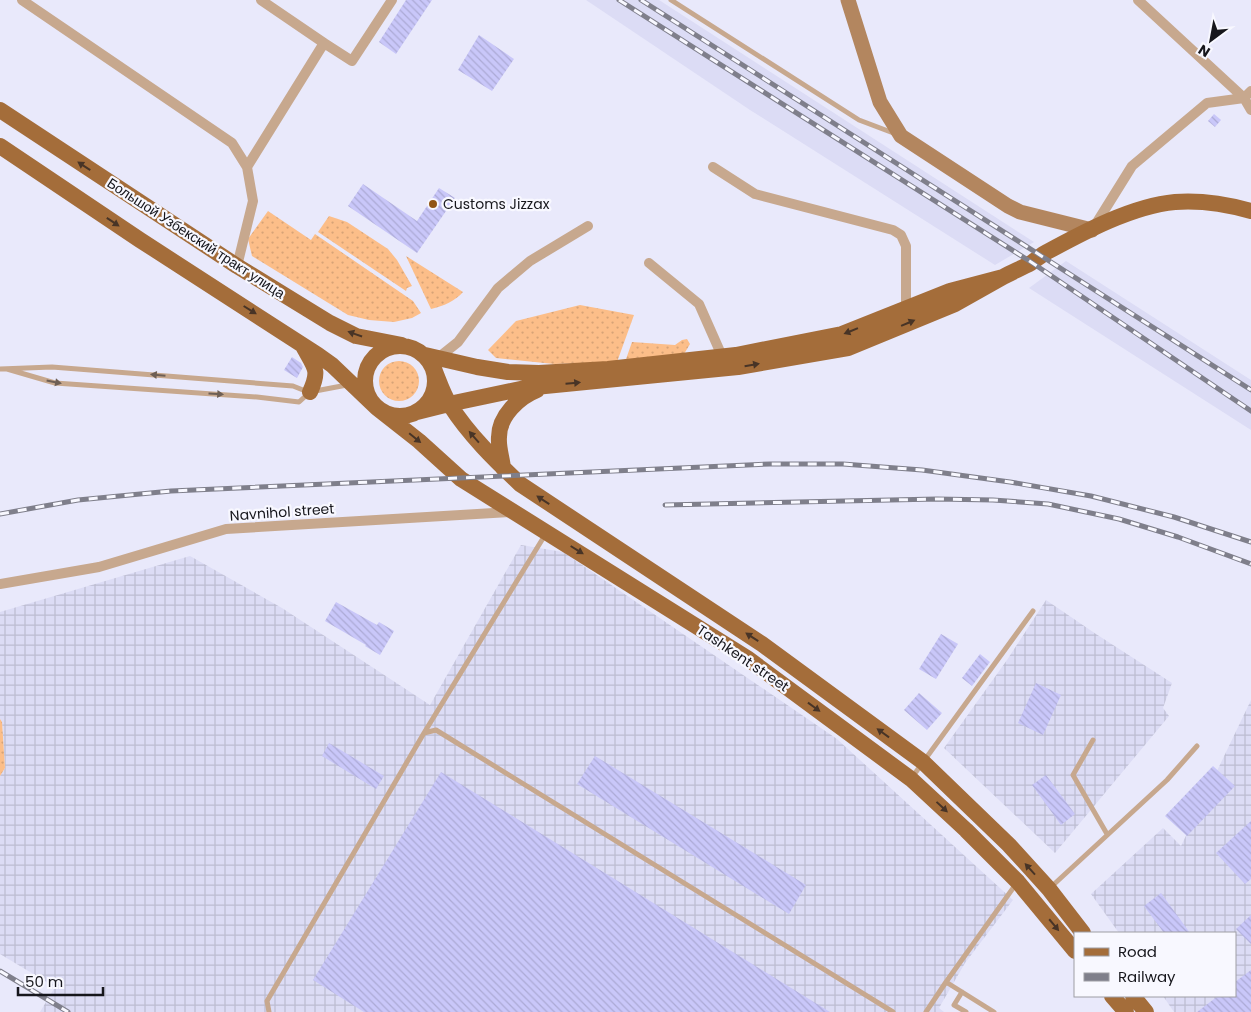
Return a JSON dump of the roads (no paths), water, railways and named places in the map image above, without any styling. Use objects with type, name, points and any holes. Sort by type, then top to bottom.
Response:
[{"type":"main road","name":"Большой Узбекский тракт улица","points":[[0,110],[237,266],[344,330],[356,336],[402,345]]},
{"type":"main road","points":[[0,146],[140,240],[300,342],[358,382],[366,390],[370,400],[377,408],[392,416],[410,415],[449,404],[525,388],[721,362],[736,355],[842,334],[950,292],[1003,277]]},
{"type":"main road","points":[[358,382],[372,358],[380,351],[391,346],[402,345],[418,350],[432,361],[508,372],[539,373],[721,362],[738,367],[848,348],[955,304],[1048,252],[1129,213],[1175,202],[1220,204],[1251,211]]},
{"type":"main road","points":[[300,342],[316,368],[315,380],[310,392]]},
{"type":"main road","points":[[417,412],[425,406],[435,389],[436,379],[432,361]]},
{"type":"main road","name":"Tashkent street","points":[[432,361],[449,404],[473,436],[520,484],[762,644],[923,762],[1009,845],[1048,889],[1082,932]]},
{"type":"main road","points":[[503,468],[499,437],[504,420],[517,402],[528,393],[547,385]]},
{"type":"main road","name":"Tashkent street","points":[[377,408],[420,442],[461,479],[747,658],[911,779],[1018,882],[1074,949]]},
{"type":"main road","points":[[1113,997],[1126,1012]]},
{"type":"main road","points":[[1134,997],[1146,1012]]},
{"type":"street","points":[[22,0],[232,144],[247,167],[253,201],[237,266]]},
{"type":"street","points":[[261,0],[352,61],[392,0]]},
{"type":"street","points":[[848,0],[880,102],[901,136],[1020,212],[1092,230],[1132,166],[1207,103],[1247,94]]},
{"type":"street","points":[[1138,0],[1247,94],[1251,110]]},
{"type":"street","points":[[247,167],[324,43]]},
{"type":"street","points":[[713,168],[755,194],[893,230],[901,235],[906,246],[906,309]]},
{"type":"street","points":[[432,361],[458,342],[504,282],[530,260],[588,226]]},
{"type":"street","points":[[649,263],[699,304],[721,362]]},
{"type":"street","name":"Navnihol street","points":[[0,584],[99,567],[226,529],[513,512]]},
{"type":"lane","points":[[671,0],[859,120],[901,136]]},
{"type":"lane","points":[[8,369],[52,367],[293,386],[310,392]]},
{"type":"lane","points":[[0,368],[55,383],[257,397],[299,402],[310,392],[358,382]]},
{"type":"lane","points":[[269,1012],[267,1001],[424,733],[547,532]]},
{"type":"lane","points":[[911,779],[1033,611]]},
{"type":"lane","points":[[424,733],[436,730],[893,1012]]},
{"type":"lane","points":[[1092,740],[1073,775],[1107,834]]},
{"type":"lane","points":[[1048,889],[1167,780],[1197,746]]},
{"type":"lane","points":[[926,1012],[1018,882]]},
{"type":"lane","points":[[946,982],[994,1012]]},
{"type":"lane","points":[[962,992],[954,1004],[966,1012]]},
{"type":"railway","points":[[619,0],[1031,262],[1251,411]]},
{"type":"railway","points":[[641,0],[1251,390]]},
{"type":"railway","points":[[0,514],[78,500],[171,491],[770,464],[843,464],[922,470],[1010,482],[1091,496],[1174,517],[1251,542]]},
{"type":"railway","points":[[665,505],[937,499],[993,500],[1048,504],[1119,519],[1178,537],[1251,564]]},
{"type":"railway","points":[[0,971],[68,1012]]},
{"type":"place","name":"Customs Jizzax","points":[[433,204]]}]
